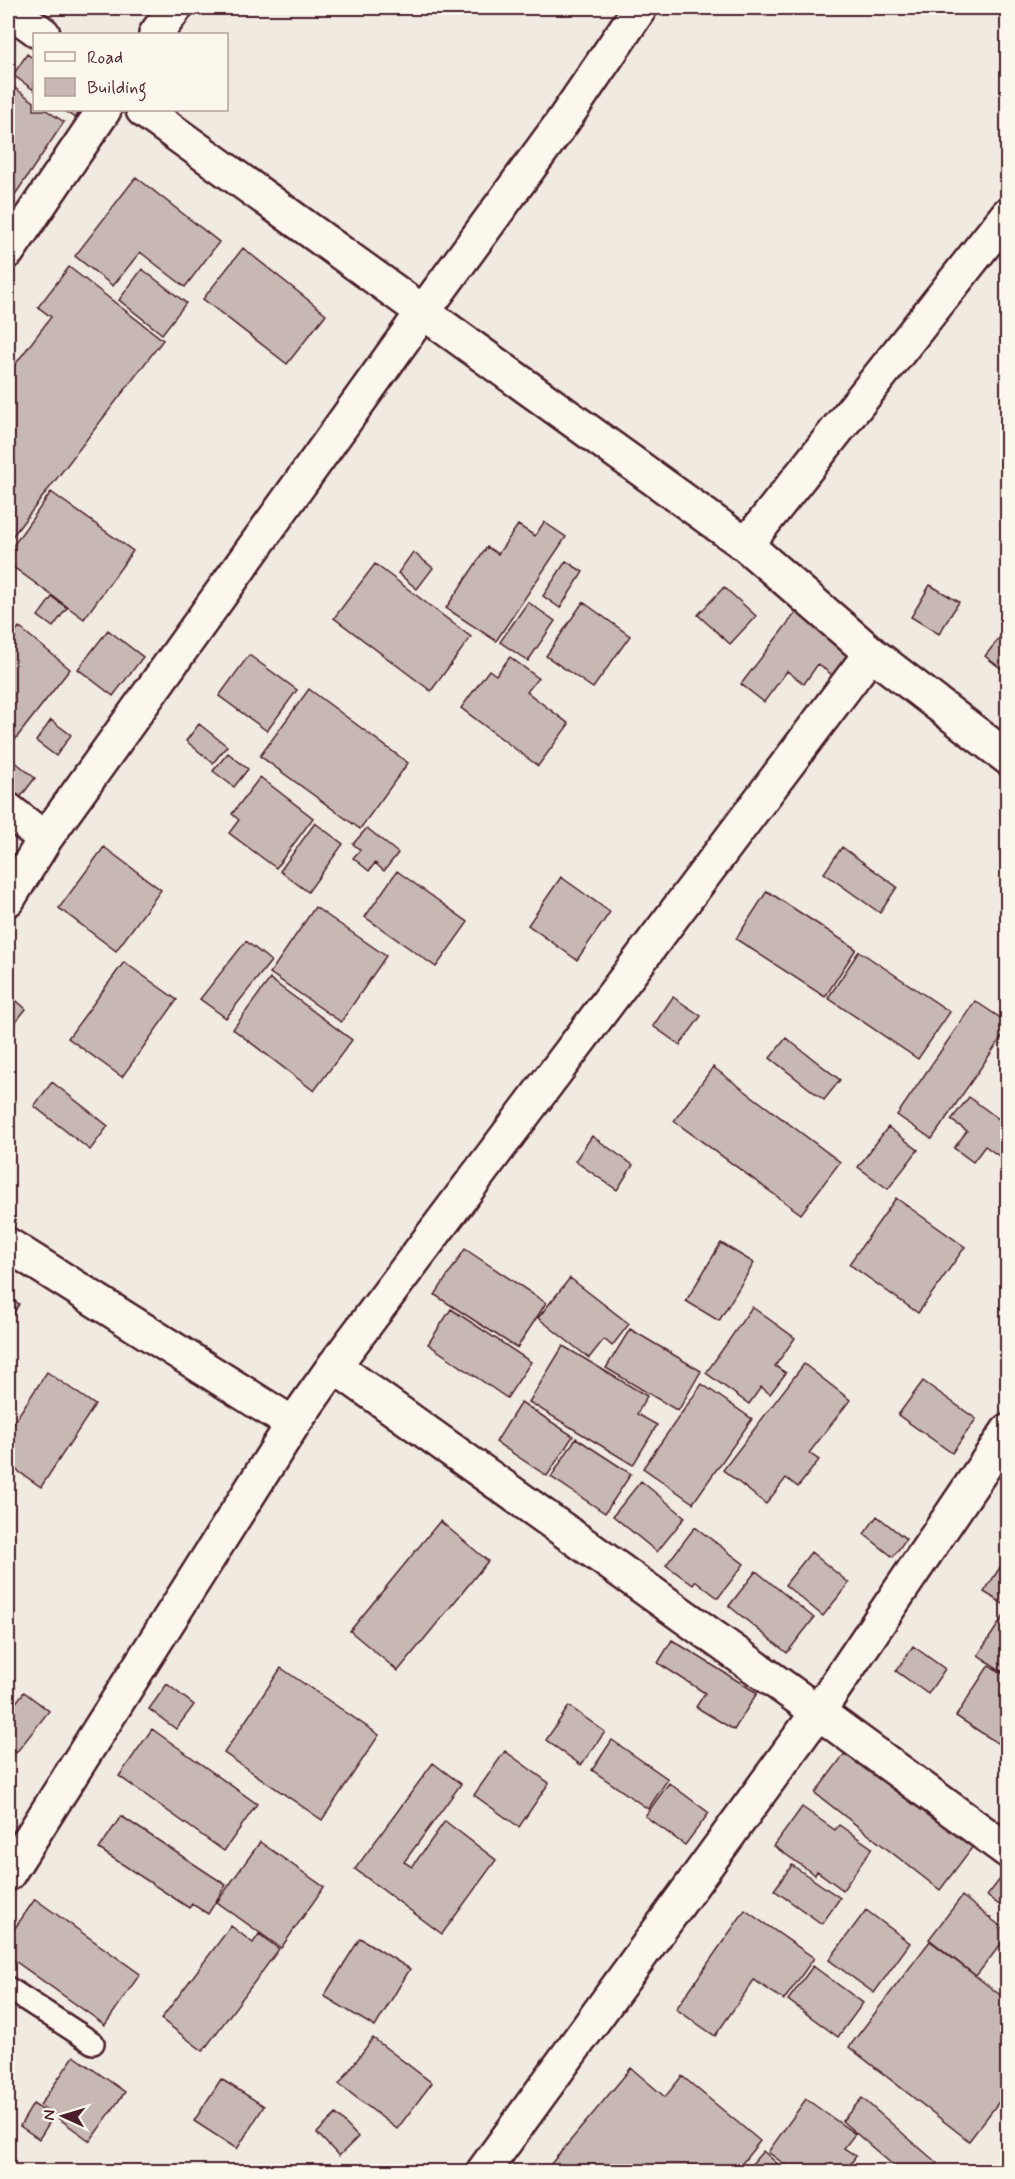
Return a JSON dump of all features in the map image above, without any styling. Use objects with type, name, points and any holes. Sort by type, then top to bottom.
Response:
[{"type":"street","points":[[157,33],[175,8]]},
{"type":"street","points":[[8,899],[45,839],[423,312],[561,124],[640,8]]},
{"type":"street","points":[[8,9],[42,33]]},
{"type":"street","points":[[8,251],[103,111]]},
{"type":"street","points":[[144,111],[747,545],[871,653],[1008,758]]},
{"type":"street","points":[[747,545],[1008,214]]},
{"type":"street","points":[[8,1874],[293,1424],[334,1366],[871,653]]},
{"type":"street","points":[[8,810],[45,839]]},
{"type":"street","points":[[8,1245],[293,1424]]},
{"type":"street","points":[[334,1366],[819,1712],[1008,1851]]},
{"type":"street","points":[[483,2172],[819,1712],[1008,1431]]},
{"type":"lane","points":[[8,1988],[93,2043]]},
{"type":"building","points":[[8,39],[15,43],[8,55]]},
{"type":"building","points":[[27,54],[33,58],[33,89],[13,75]]},
{"type":"building","points":[[8,83],[33,101],[33,111],[48,111],[64,122],[8,205]]},
{"type":"building","points":[[64,111],[80,111],[75,118]]},
{"type":"building","points":[[136,177],[219,242],[185,287],[140,252],[113,286],[75,256]]},
{"type":"building","points":[[243,248],[326,314],[287,364],[203,299]]},
{"type":"building","points":[[69,267],[163,340],[8,542],[8,374],[51,317],[38,307]]},
{"type":"building","points":[[142,269],[186,303],[162,334],[119,300]]},
{"type":"building","points":[[51,492],[133,551],[84,619],[8,563],[8,553]]},
{"type":"building","points":[[544,522],[566,537],[496,641],[446,608],[487,547],[498,554],[518,525],[535,536]]},
{"type":"building","points":[[413,552],[433,568],[417,589],[398,573]]},
{"type":"building","points":[[566,561],[583,572],[560,608],[543,596]]},
{"type":"building","points":[[375,564],[471,637],[431,691],[334,618]]},
{"type":"building","points":[[930,585],[959,602],[939,634],[911,617]]},
{"type":"building","points":[[724,587],[756,616],[730,644],[698,615]]},
{"type":"building","points":[[52,597],[67,608],[53,627],[38,616]]},
{"type":"building","points":[[528,602],[555,621],[528,661],[500,642]]},
{"type":"building","points":[[583,602],[630,636],[593,688],[546,656]]},
{"type":"building","points":[[797,611],[854,655],[836,678],[818,664],[804,684],[787,671],[764,702],[741,684]]},
{"type":"building","points":[[19,627],[70,669],[10,746],[8,744],[8,641]]},
{"type":"building","points":[[1008,627],[1008,674],[985,656]]},
{"type":"building","points":[[108,630],[143,657],[113,696],[78,669]]},
{"type":"building","points":[[249,655],[297,690],[267,731],[219,696]]},
{"type":"building","points":[[510,657],[538,678],[527,692],[569,724],[538,766],[461,708],[489,670],[496,675]]},
{"type":"building","points":[[309,689],[408,763],[360,829],[260,756]]},
{"type":"building","points":[[51,720],[71,735],[56,756],[36,741]]},
{"type":"building","points":[[199,724],[227,746],[213,763],[186,741]]},
{"type":"building","points":[[228,753],[248,769],[234,787],[213,771]]},
{"type":"building","points":[[8,756],[35,778],[19,799],[8,790]]},
{"type":"building","points":[[260,777],[313,818],[276,868],[229,833],[239,820],[232,814]]},
{"type":"building","points":[[315,823],[343,844],[308,892],[280,871]]},
{"type":"building","points":[[367,828],[398,853],[384,871],[375,863],[369,871],[353,858],[360,850],[353,844]]},
{"type":"building","points":[[104,847],[161,890],[116,951],[59,908]]},
{"type":"building","points":[[842,847],[897,887],[880,913],[824,873]]},
{"type":"building","points":[[397,871],[468,922],[436,967],[365,917]]},
{"type":"building","points":[[561,877],[610,912],[577,960],[528,925]]},
{"type":"building","points":[[767,891],[856,949],[825,997],[736,939]]},
{"type":"building","points":[[315,907],[386,956],[341,1022],[270,973]]},
{"type":"building","points":[[246,941],[271,961],[226,1018],[200,999]]},
{"type":"building","points":[[859,951],[950,1012],[918,1059],[828,998]]},
{"type":"building","points":[[124,962],[177,1000],[122,1077],[68,1038]]},
{"type":"building","points":[[270,979],[352,1040],[314,1091],[233,1029]]},
{"type":"building","points":[[8,993],[26,1009],[8,1031]]},
{"type":"building","points":[[673,997],[701,1016],[680,1045],[653,1026]]},
{"type":"building","points":[[975,1001],[1008,1023],[1008,1028],[932,1139],[897,1115]]},
{"type":"building","points":[[786,1038],[840,1080],[824,1100],[770,1058]]},
{"type":"building","points":[[713,1067],[840,1162],[801,1214],[674,1121]]},
{"type":"building","points":[[52,1082],[108,1126],[90,1150],[34,1106]]},
{"type":"building","points":[[969,1097],[1008,1126],[1008,1151],[1002,1158],[985,1146],[973,1162],[954,1148],[967,1131],[951,1120]]},
{"type":"building","points":[[888,1127],[918,1150],[888,1189],[858,1167]]},
{"type":"building","points":[[592,1136],[633,1165],[617,1190],[575,1161]]},
{"type":"building","points":[[896,1198],[965,1247],[918,1313],[849,1264]]},
{"type":"building","points":[[721,1243],[754,1263],[719,1321],[686,1301]]},
{"type":"building","points":[[465,1249],[546,1303],[517,1348],[435,1295]]},
{"type":"building","points":[[570,1278],[629,1324],[612,1346],[604,1339],[589,1358],[538,1318]]},
{"type":"building","points":[[8,1297],[19,1304],[8,1323]]},
{"type":"building","points":[[752,1307],[795,1338],[775,1366],[786,1373],[770,1394],[761,1387],[749,1404],[706,1373]]},
{"type":"building","points":[[451,1309],[531,1362],[507,1398],[428,1344]]},
{"type":"building","points":[[630,1329],[701,1371],[678,1411],[606,1368]]},
{"type":"building","points":[[563,1346],[647,1396],[637,1414],[657,1425],[633,1465],[529,1402]]},
{"type":"building","points":[[804,1364],[850,1400],[809,1453],[819,1460],[798,1487],[786,1478],[766,1504],[723,1470]]},
{"type":"building","points":[[47,1372],[95,1405],[41,1487],[8,1464],[8,1431]]},
{"type":"building","points":[[923,1381],[976,1419],[952,1453],[898,1415]]},
{"type":"building","points":[[702,1384],[752,1419],[693,1503],[643,1468]]},
{"type":"building","points":[[521,1402],[573,1436],[547,1476],[496,1442]]},
{"type":"building","points":[[576,1438],[631,1474],[605,1513],[551,1477]]},
{"type":"building","points":[[641,1481],[685,1517],[657,1552],[613,1516]]},
{"type":"building","points":[[877,1516],[906,1539],[893,1557],[864,1534]]},
{"type":"building","points":[[440,1521],[488,1561],[398,1671],[350,1631]]},
{"type":"building","points":[[695,1527],[744,1564],[718,1598],[696,1581],[693,1585],[666,1565]]},
{"type":"building","points":[[811,1552],[849,1583],[823,1616],[785,1585]]},
{"type":"building","points":[[1008,1555],[1008,1607],[984,1592]]},
{"type":"building","points":[[756,1571],[814,1618],[787,1653],[729,1606]]},
{"type":"building","points":[[1008,1611],[1008,1675],[978,1655]]},
{"type":"building","points":[[672,1640],[757,1693],[734,1730],[696,1707],[705,1693],[658,1663]]},
{"type":"building","points":[[913,1646],[945,1669],[928,1694],[896,1671]]},
{"type":"building","points":[[989,1665],[1008,1677],[1008,1750],[956,1716]]},
{"type":"building","points":[[281,1668],[379,1735],[322,1820],[224,1753]]},
{"type":"building","points":[[167,1684],[194,1705],[176,1729],[149,1709]]},
{"type":"building","points":[[24,1692],[49,1711],[16,1753],[8,1746],[8,1713]]},
{"type":"building","points":[[569,1706],[605,1732],[581,1765],[546,1740]]},
{"type":"building","points":[[152,1729],[257,1804],[224,1851],[119,1776]]},
{"type":"building","points":[[612,1740],[668,1779],[648,1809],[592,1770]]},
{"type":"building","points":[[852,1744],[977,1841],[940,1890],[815,1793]]},
{"type":"building","points":[[505,1751],[549,1783],[519,1827],[474,1795]]},
{"type":"building","points":[[433,1763],[461,1784],[404,1862],[412,1867],[445,1821],[496,1860],[442,1934],[355,1869]]},
{"type":"building","points":[[669,1783],[709,1813],[685,1845],[645,1816]]},
{"type":"building","points":[[802,1807],[835,1830],[839,1825],[872,1848],[843,1890],[817,1871],[815,1875],[774,1846]]},
{"type":"building","points":[[121,1816],[226,1885],[208,1914],[192,1904],[189,1908],[99,1849]]},
{"type":"building","points":[[260,1842],[324,1887],[281,1948],[217,1902]]},
{"type":"building","points":[[792,1865],[840,1898],[822,1924],[774,1890]]},
{"type":"building","points":[[1008,1869],[1008,1911],[987,1896]]},
{"type":"building","points":[[962,1896],[1008,1932],[976,1976],[929,1939]]},
{"type":"building","points":[[35,1899],[140,1974],[105,2025],[8,1956],[8,1938]]},
{"type":"building","points":[[745,1910],[814,1958],[784,2000],[754,1980],[715,2036],[676,2009]]},
{"type":"building","points":[[866,1910],[910,1943],[874,1993],[829,1960]]},
{"type":"building","points":[[231,1926],[253,1943],[259,1934],[279,1949],[203,2051],[161,2019]]},
{"type":"building","points":[[360,1938],[410,1969],[375,2027],[324,1996]]},
{"type":"building","points":[[930,1941],[1008,2001],[1008,2090],[969,2141],[849,2047]]},
{"type":"building","points":[[813,1966],[863,2003],[838,2037],[788,2000]]},
{"type":"building","points":[[373,2038],[432,2083],[397,2129],[339,2084]]},
{"type":"building","points":[[74,2056],[125,2092],[90,2141],[40,2105]]},
{"type":"building","points":[[631,2068],[665,2097],[682,2076],[760,2141],[735,2172],[558,2172],[550,2165]]},
{"type":"building","points":[[221,2079],[264,2106],[237,2149],[194,2121]]},
{"type":"building","points":[[862,2098],[937,2163],[929,2172],[901,2172],[842,2121]]},
{"type":"building","points":[[806,2099],[855,2134],[844,2148],[856,2156],[845,2172],[795,2172],[768,2152]]},
{"type":"building","points":[[33,2104],[53,2117],[39,2139],[20,2126]]},
{"type":"building","points":[[336,2114],[358,2137],[339,2156],[317,2133]]},
{"type":"building","points":[[763,2151],[787,2172],[745,2172]]}]
